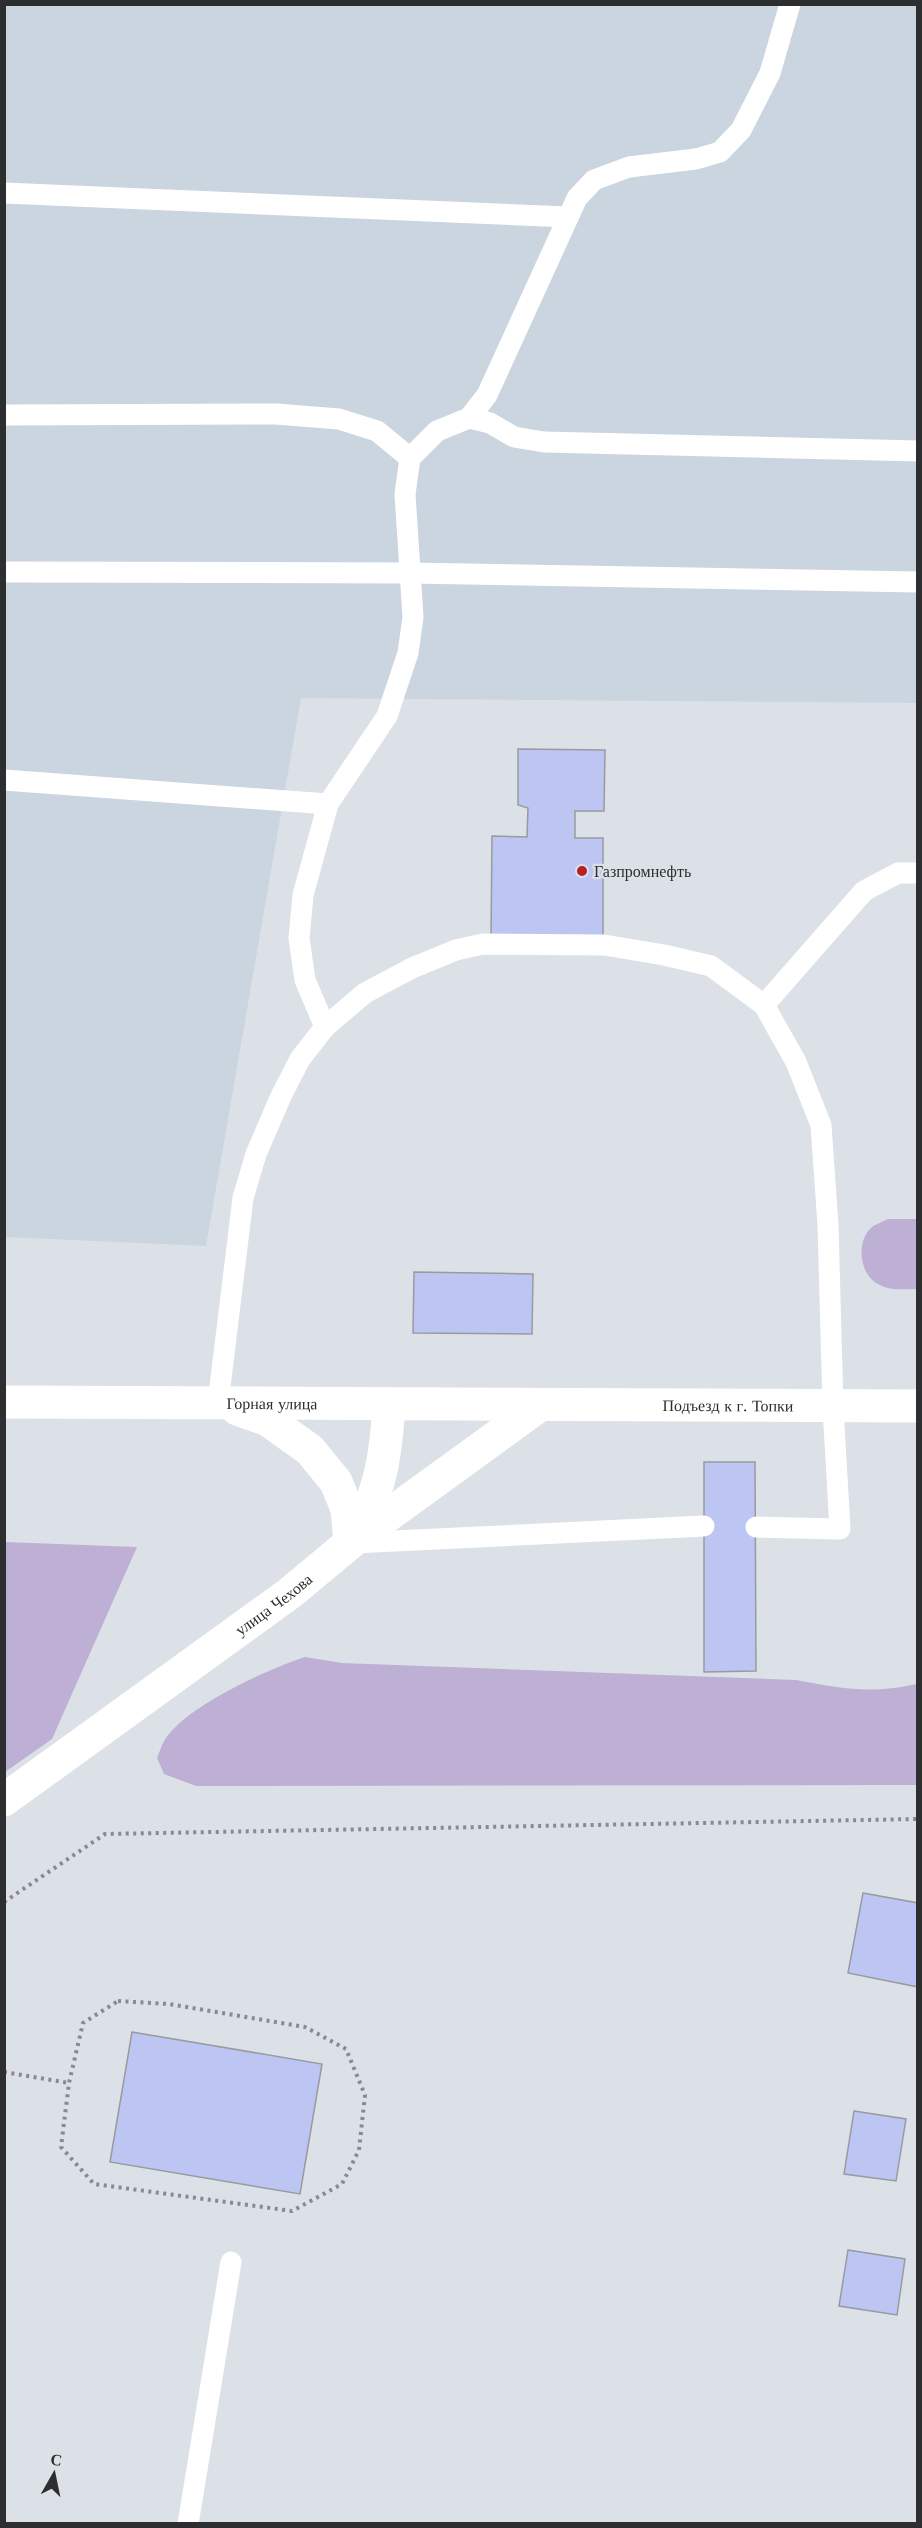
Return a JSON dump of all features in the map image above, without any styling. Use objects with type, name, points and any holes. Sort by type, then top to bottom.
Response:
[{"type":"street","name":"Горная улица","points":[[4,1402],[540,1405]]},
{"type":"street","points":[[218,1403],[268,1420],[310,1450],[336,1482],[347,1509],[350,1543]]},
{"type":"street","points":[[350,1543],[368,1514],[379,1486],[386,1446],[389,1404]]},
{"type":"street","name":"Подъезд к г. Топки","points":[[540,1405],[918,1406]]},
{"type":"street","name":"улица Чехова","points":[[4,1800],[290,1593],[350,1543],[540,1405]]},
{"type":"lane","points":[[326,1027],[305,980],[299,938],[303,895],[328,804],[387,717],[408,653],[413,617],[405,494],[410,458],[437,431],[469,418],[487,395],[577,198],[594,180],[628,167],[696,159],[720,152],[741,130],[770,73],[790,4]]},
{"type":"lane","points":[[4,193],[568,217]]},
{"type":"lane","points":[[4,415],[276,414],[339,419],[377,431],[410,458]]},
{"type":"lane","points":[[469,418],[490,423],[514,437],[544,442],[918,452]]},
{"type":"lane","points":[[4,572],[409,573],[918,582]]},
{"type":"lane","points":[[4,780],[328,804]]},
{"type":"lane","points":[[764,1005],[864,891],[898,873],[918,873]]},
{"type":"lane","points":[[218,1403],[243,1198],[256,1154],[281,1096],[300,1059],[326,1027],[365,993],[411,968],[456,950],[483,944],[604,945],[664,955],[711,966],[764,1005],[796,1062],[821,1125],[828,1225],[833,1407],[840,1529],[756,1527]]},
{"type":"lane","points":[[350,1543],[704,1526]]},
{"type":"lane","points":[[188,2523],[231,2262]]},
{"type":"path","points":[[4,1902],[105,1834],[918,1819]]},
{"type":"path","points":[[118,2001],[169,2004],[305,2027],[346,2049],[365,2095],[359,2150],[342,2184],[292,2211],[94,2184],[62,2147],[69,2083],[83,2023],[118,2001]]},
{"type":"path","points":[[4,2072],[69,2083]]},
{"type":"shaded area","points":[[5,5],[917,5],[917,703],[301,698],[206,1246],[5,1237]]},
{"type":"shaded area","points":[[888,1219],[917,1219],[917,1289],[884,1287],[873,1281],[864,1267],[862,1251],[866,1234],[873,1227]]},
{"type":"shaded area","points":[[5,1542],[137,1547],[52,1739],[5,1772]]},
{"type":"shaded area","points":[[305,1657],[342,1663],[796,1680],[871,1690],[917,1684],[917,1785],[196,1786],[164,1774],[157,1758],[162,1745],[174,1728],[189,1715],[249,1680]]},
{"type":"building","points":[[518,749],[605,750],[604,811],[575,811],[575,838],[603,838],[603,939],[491,939],[492,836],[527,837],[528,808],[518,805]]},
{"type":"building","points":[[414,1272],[533,1274],[532,1334],[413,1333]]},
{"type":"building","points":[[704,1462],[755,1462],[756,1671],[704,1672]]},
{"type":"building","points":[[863,1893],[918,1903],[918,1987],[848,1973]]},
{"type":"building","points":[[132,2032],[322,2064],[300,2194],[110,2162]]},
{"type":"building","points":[[854,2111],[906,2119],[896,2181],[844,2174]]},
{"type":"building","points":[[848,2250],[905,2259],[897,2315],[839,2306]]},
{"type":"place","name":"Газпромнефть","points":[[582,871]]}]
